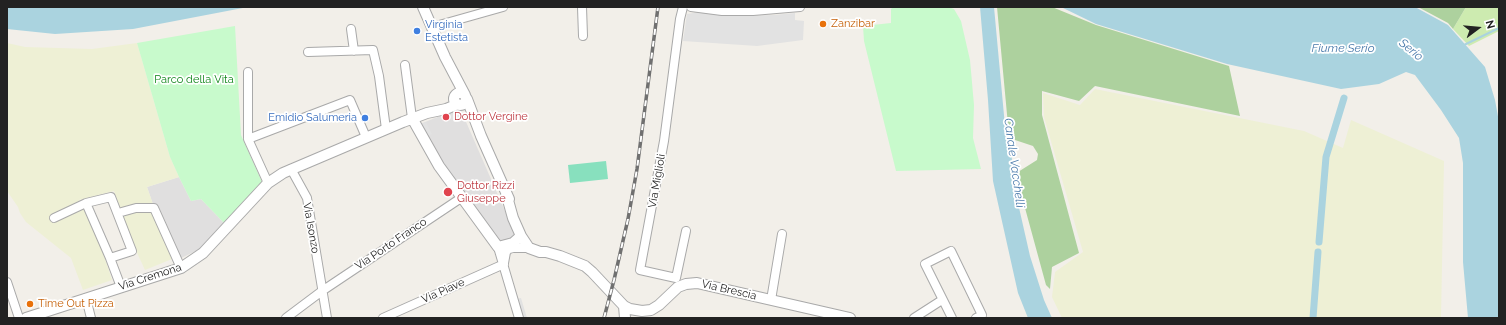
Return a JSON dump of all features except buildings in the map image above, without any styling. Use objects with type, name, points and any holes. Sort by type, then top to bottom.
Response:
[{"type":"street","points":[[432,27],[503,7]]},
{"type":"street","points":[[582,7],[584,36]]},
{"type":"street","name":"Via Miglioli","points":[[677,282],[640,270],[664,141],[680,19],[684,7]]},
{"type":"street","points":[[691,7],[705,10],[753,12],[800,7]]},
{"type":"street","points":[[424,9],[445,57],[460,99],[481,136],[506,193],[516,209],[530,238],[538,247],[546,252],[572,260],[592,272],[624,306],[630,309],[642,311],[651,310],[659,305],[677,282],[686,231]]},
{"type":"street","points":[[351,29],[354,50]]},
{"type":"street","points":[[308,52],[373,50],[379,76],[386,129]]},
{"type":"street","points":[[405,65],[412,118],[439,166],[498,247],[519,318]]},
{"type":"street","points":[[248,72],[248,139],[268,184]]},
{"type":"street","name":"Via Cremona","points":[[26,318],[181,268],[203,253],[268,184],[291,169],[460,99]]},
{"type":"street","points":[[248,139],[350,100],[366,137]]},
{"type":"street","name":"Via Isonzo","points":[[291,169],[307,198],[327,318]]},
{"type":"street","points":[[506,193],[510,211],[521,236],[530,248]]},
{"type":"street","points":[[54,218],[86,203],[111,197],[132,252],[110,258]]},
{"type":"street","name":"Via Porto Franco","points":[[322,291],[461,198]]},
{"type":"street","points":[[86,203],[121,287]]},
{"type":"street","points":[[118,213],[136,208],[154,208],[181,268]]},
{"type":"street","name":"Via Brescia","points":[[771,300],[782,234]]},
{"type":"street","points":[[498,247],[513,243],[521,236]]},
{"type":"street","points":[[504,264],[506,252],[513,248],[530,248],[540,252],[546,252]]},
{"type":"street","points":[[952,318],[925,264],[951,251],[982,315],[976,318]]},
{"type":"street","name":"Via Piave","points":[[383,318],[504,264]]},
{"type":"street","points":[[7,282],[19,318]]},
{"type":"street","name":"Via Brescia","points":[[677,282],[686,284],[697,283],[771,300],[822,315],[850,318]]},
{"type":"street","points":[[286,318],[322,291]]},
{"type":"street","points":[[86,298],[91,318]]},
{"type":"street","points":[[914,318],[942,300]]},
{"type":"street","points":[[624,306],[625,318]]},
{"type":"shaded area","points":[[705,11],[729,16],[795,13],[795,20],[804,21],[803,40],[757,46],[683,41],[687,14]]},
{"type":"shaded area","points":[[460,108],[515,234],[511,241],[503,242],[497,239],[443,167],[420,124]]},
{"type":"shaded area","points":[[426,122],[432,134],[428,137],[422,124]]},
{"type":"shaded area","points":[[179,177],[191,201],[201,199],[224,223],[204,247],[173,262],[147,187]]},
{"type":"shaded area","points":[[521,298],[527,318],[522,318],[516,299]]},
{"type":"green space","points":[[893,7],[948,7],[954,9],[961,21],[970,60],[974,105],[973,138],[981,169],[896,171],[864,41],[863,26],[891,23],[891,9]]},
{"type":"green space","points":[[997,7],[1052,7],[1096,25],[1229,66],[1240,116],[1095,86],[1079,101],[1042,91],[1042,115],[1079,253],[1052,267],[1050,289],[1046,285],[1022,197],[1018,172],[1037,160],[1038,154],[1033,146],[1015,140],[1013,131],[1008,125]]},
{"type":"green space","points":[[1418,7],[1466,7],[1453,29],[1448,23]]},
{"type":"green space","points":[[1466,7],[1499,7],[1499,31],[1469,46],[1453,29]]},
{"type":"green space","name":"Parco della Vita","points":[[235,26],[241,135],[262,182],[224,223],[201,199],[191,201],[179,177],[170,157],[137,43]]},
{"type":"green space","points":[[7,43],[25,47],[92,49],[137,43],[170,157],[179,177],[147,187],[172,259],[145,270],[132,242],[114,191],[79,200],[98,237],[112,280],[83,290],[71,258],[26,222],[7,191]]},
{"type":"green space","points":[[1095,89],[1304,131],[1343,148],[1351,120],[1444,161],[1441,318],[1062,318],[1052,297],[1055,272],[1083,252],[1044,117],[1043,93],[1080,105]]},
{"type":"green space","points":[[606,161],[608,179],[570,183],[568,165]]},
{"type":"water","points":[[7,7],[248,7],[133,29],[55,34],[7,29]]},
{"type":"water","points":[[980,7],[994,7],[1006,137],[1010,141],[1015,190],[1030,256],[1044,300],[1052,318],[1028,318],[1018,293],[993,181]]},
{"type":"water","name":"Fiume Serio","points":[[1061,7],[1415,7],[1448,25],[1485,67],[1495,100],[1499,122],[1499,318],[1468,318],[1463,262],[1463,163],[1459,138],[1441,110],[1415,75],[1406,72],[1379,84],[1341,89],[1227,64],[1096,24]]},
{"type":"waterway","points":[[1464,45],[1499,28]]},
{"type":"waterway","points":[[1319,242],[1326,157],[1344,98]]},
{"type":"waterway","points":[[1313,318],[1318,252]]},
{"type":"railway","points":[[604,318],[628,219],[637,169],[658,7]]},
{"type":"place","name":"Zanzibar","points":[[823,24]]},
{"type":"place","name":"Virginia Estetista","points":[[417,31]]},
{"type":"place","name":"Dottor Vergine","points":[[446,117]]},
{"type":"place","name":"Emidio Salumeria","points":[[365,118]]},
{"type":"place","name":"Dottor Rizzi Giuseppe","points":[[448,192]]},
{"type":"place","name":"Time Out Pizza","points":[[30,304]]},
{"type":"water label","name":"Serio","points":[[1411,50]]},
{"type":"water label","name":"Canale Vacchelli","points":[[1014,163]]}]
